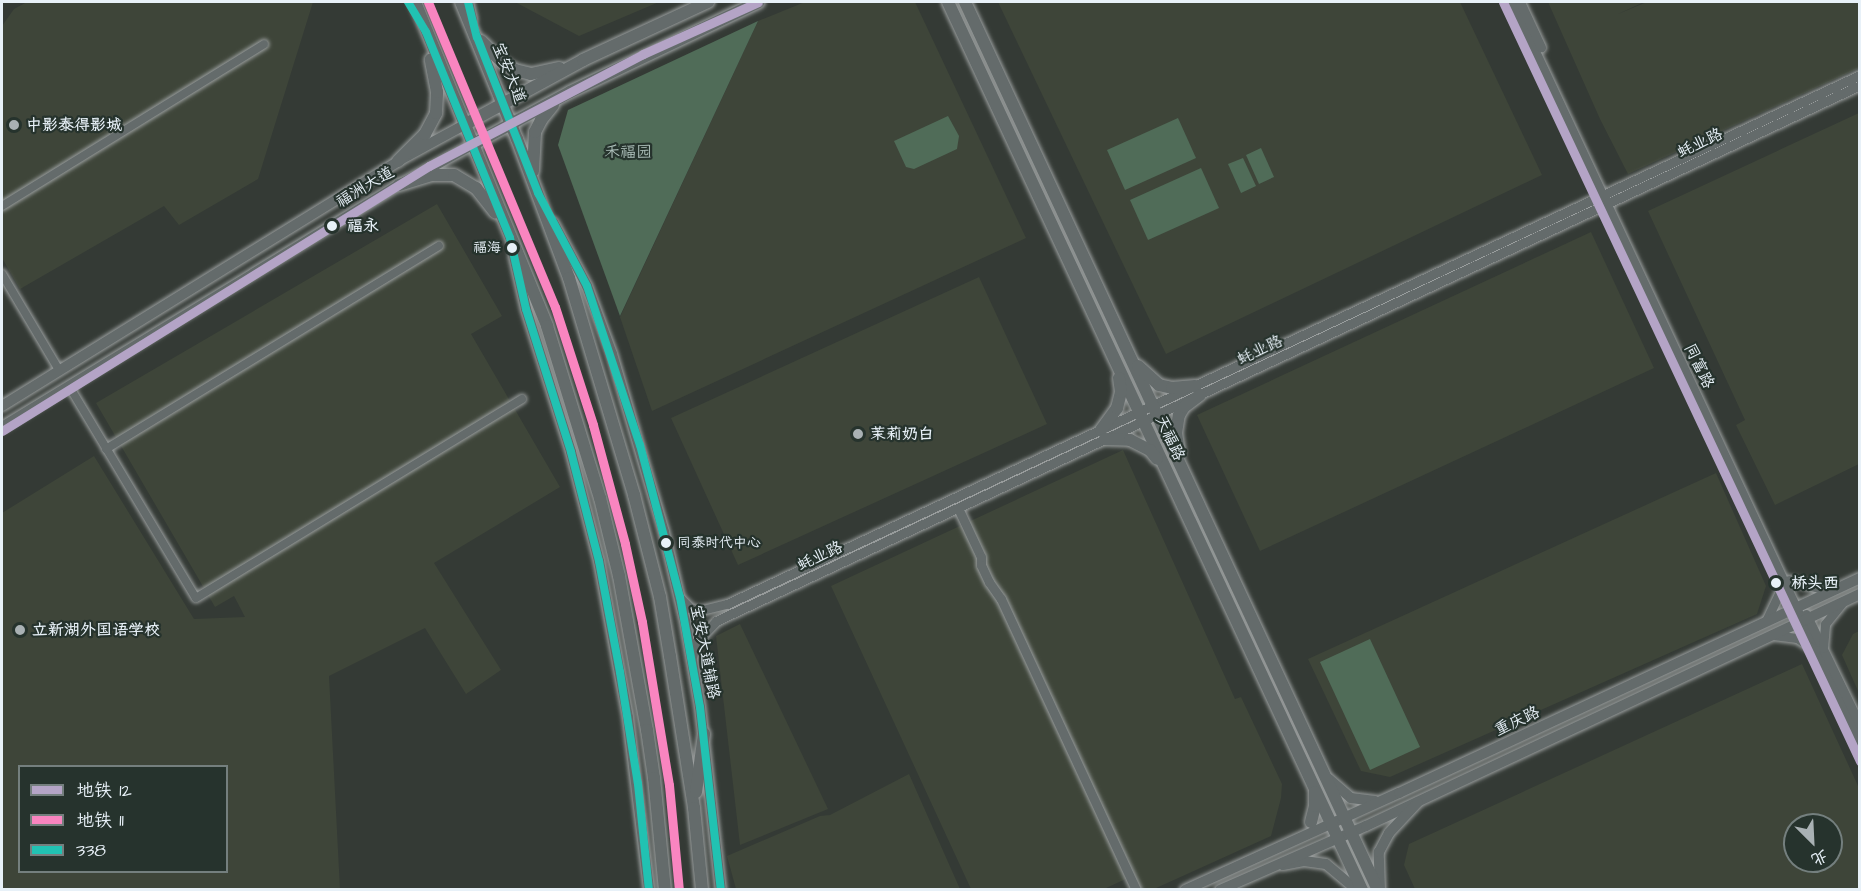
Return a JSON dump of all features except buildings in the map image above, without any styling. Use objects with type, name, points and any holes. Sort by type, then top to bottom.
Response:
[{"type":"main road","points":[[398,161],[425,134],[436,113],[435,81],[426,32],[408,2]]},
{"type":"main road","points":[[415,2],[562,370],[600,498],[619,576],[654,778],[664,890]]},
{"type":"main road","name":"宝安大道","points":[[461,2],[538,193],[602,382],[647,545],[670,656],[694,808],[702,890]]},
{"type":"main road","points":[[468,2],[477,37],[502,62],[522,72],[543,72],[588,58],[602,76]]},
{"type":"main road","name":"福洲大道","points":[[2,406],[398,161],[588,58],[708,2]]},
{"type":"main road","name":"福洲大道","points":[[2,427],[399,185],[570,92],[759,2]]},
{"type":"main road","name":"天福路","points":[[948,2],[1362,890]]},
{"type":"main road","name":"天福路","points":[[965,2],[1379,890]]},
{"type":"main road","points":[[538,193],[533,161],[535,132],[547,111],[570,92]]},
{"type":"main road","points":[[399,185],[444,174],[463,178],[482,194],[510,238],[526,309],[571,452],[599,561],[628,718],[646,888]]},
{"type":"main road","name":"宝安大道辅路","points":[[538,193],[582,276],[612,354],[640,445],[680,597],[704,734],[721,890]]},
{"type":"main road","points":[[1128,352],[1148,377],[1159,385],[1197,390]]},
{"type":"main road","points":[[1114,356],[1121,392],[1117,408],[1103,435],[1141,444],[1157,458],[1172,480]]},
{"type":"main road","points":[[1185,473],[1177,442],[1177,423],[1184,406],[1197,390]]},
{"type":"main road","name":"重庆路","points":[[1185,890],[1860,578]]},
{"type":"main road","name":"重庆路","points":[[1220,890],[1353,831],[1860,594]]},
{"type":"main road","points":[[694,808],[704,734]]},
{"type":"main road","points":[[1327,777],[1351,798],[1359,801],[1381,800]]},
{"type":"main road","points":[[1286,843],[1306,830],[1311,822],[1315,806],[1313,785]]},
{"type":"main road","points":[[1379,890],[1379,852],[1389,833],[1420,799]]},
{"type":"main road","points":[[1268,868],[1304,861],[1326,864],[1357,890]]},
{"type":"street","name":"同富路","points":[[1512,2],[1805,620],[1860,725]]},
{"type":"street","name":"同富路","points":[[1520,2],[1606,199]]},
{"type":"street","points":[[2,206],[264,44]]},
{"type":"street","name":"蚝业路","points":[[1606,199],[1860,75]]},
{"type":"street","name":"蚝业路","points":[[692,660],[696,642],[716,621],[958,508],[1197,390],[1606,199],[1860,85]]},
{"type":"street","points":[[106,449],[439,246]]},
{"type":"street","points":[[2,274],[59,370]]},
{"type":"street","points":[[69,386],[196,598],[522,399]]},
{"type":"street","name":"蚝业路","points":[[680,597],[690,608],[698,611],[715,609],[1103,435]]},
{"type":"street","points":[[958,508],[981,557],[981,565],[1001,599],[1136,890]]},
{"type":"street","points":[[1766,621],[1787,580],[1830,591]]},
{"type":"street","points":[[1771,634],[1797,638],[1820,650],[1825,624],[1843,602]]},
{"type":"street","name":"同富路","points":[[1820,650],[1860,744]]},
{"type":"shaded area","points":[[27,2],[313,2],[258,179],[179,225],[164,206],[20,289],[2,258],[2,26],[14,9]]},
{"type":"shaded area","points":[[515,2],[659,2],[579,36]]},
{"type":"shaded area","points":[[805,2],[915,2],[1026,238],[652,411],[620,317],[758,21]]},
{"type":"shaded area","points":[[998,2],[1460,2],[1542,175],[1166,354]]},
{"type":"shaded area","points":[[1548,2],[1644,2],[1618,14],[1647,2],[1859,2],[1859,68],[1628,174],[1600,119]]},
{"type":"shaded area","points":[[1859,113],[1859,464],[1775,505],[1736,425],[1745,420],[1648,211]]},
{"type":"shaded area","points":[[437,204],[502,316],[471,334],[560,487],[434,563],[501,670],[466,694],[425,628],[329,676],[340,889],[2,889],[2,513],[94,456],[194,619],[245,617],[234,596],[215,607],[96,403]]},
{"type":"shaded area","points":[[1591,232],[1654,368],[1260,551],[1197,415]]},
{"type":"shaded area","name":"同泰时代中心","points":[[979,277],[1047,424],[738,565],[671,418]]},
{"type":"shaded area","points":[[1123,450],[1235,699],[1241,697],[1282,784],[1281,798],[1271,836],[1154,889],[1137,889],[1130,877],[1104,889],[971,889],[831,586]]},
{"type":"shaded area","points":[[1716,473],[1766,586],[1757,614],[1390,777],[1361,771],[1308,659]]},
{"type":"shaded area","points":[[740,624],[828,809],[740,845],[716,636]]},
{"type":"shaded area","points":[[1859,631],[1859,693],[1842,655],[1853,634]]},
{"type":"shaded area","points":[[1802,664],[1859,788],[1859,889],[1415,889],[1404,865],[1409,844]]},
{"type":"shaded area","points":[[909,774],[960,889],[736,889],[727,856],[820,816],[830,815]]},
{"type":"green space","name":"禾福园","points":[[758,21],[620,316],[558,145],[568,110]]},
{"type":"green space","points":[[948,116],[959,136],[957,149],[914,169],[906,167],[894,141]]},
{"type":"green space","points":[[1178,118],[1196,158],[1125,190],[1107,150]]},
{"type":"green space","points":[[1261,148],[1274,177],[1259,184],[1246,155]]},
{"type":"green space","points":[[1243,158],[1256,186],[1241,193],[1228,164]]},
{"type":"green space","points":[[1201,168],[1219,208],[1148,240],[1130,200]]},
{"type":"green space","points":[[1370,639],[1420,747],[1370,770],[1320,662]]},
{"type":"metro line","name":"11","points":[[428,2],[555,307],[593,425],[625,544],[642,622],[669,785],[679,890]]},
{"type":"metro line","name":"12","points":[[2,431],[429,166],[643,54],[758,2]]},
{"type":"metro line","name":"12","points":[[1503,2],[1860,761]]},
{"type":"transit line","name":"338","points":[[408,2],[426,32],[510,238],[526,309],[571,452],[599,561],[620,672],[638,784],[649,890]]},
{"type":"transit line","name":"338","points":[[468,2],[477,37],[538,193],[587,286],[640,445],[680,597],[700,707],[721,890]]},
{"type":"place","name":"中影泰得影城","points":[[14,125]]},
{"type":"place","name":"福永","points":[[332,226]]},
{"type":"place","name":"福海","points":[[512,248]]},
{"type":"place","name":"茉莉奶白","points":[[858,434]]},
{"type":"place","name":"同泰时代中心","points":[[666,543]]},
{"type":"place","name":"桥头西","points":[[1776,583]]},
{"type":"place","name":"立新湖外国语学校","points":[[20,630]]}]
